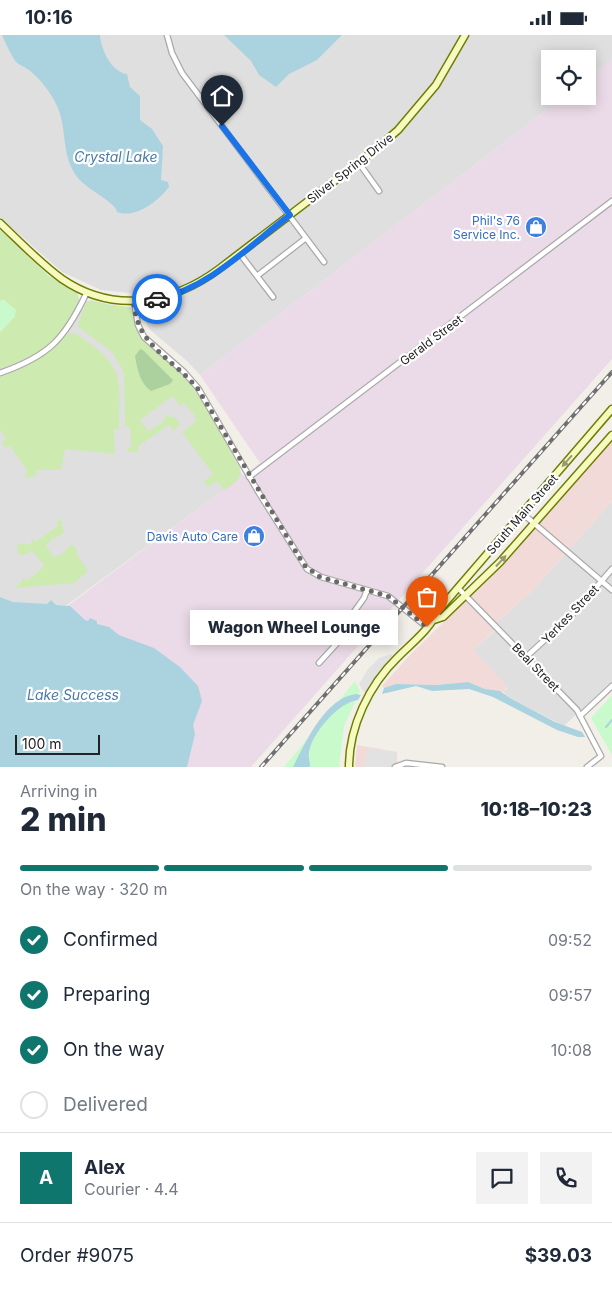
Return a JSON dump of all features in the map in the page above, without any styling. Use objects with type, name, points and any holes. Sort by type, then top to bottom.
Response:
[{"type":"street","points":[[167,35],[172,53],[182,73],[324,262]]},
{"type":"street","name":"Silver Spring Drive","points":[[0,223],[56,274],[87,292],[110,299],[134,301],[166,297],[190,289],[240,254],[398,130],[423,103],[466,35]]},
{"type":"street","points":[[358,163],[379,191]]},
{"type":"street","name":"Gerald Street","points":[[250,477],[612,201]]},
{"type":"street","points":[[257,276],[306,238]]},
{"type":"street","points":[[240,254],[272,297]]},
{"type":"street","points":[[0,373],[28,362],[51,347],[71,326],[87,292]]},
{"type":"street","points":[[134,301],[138,325],[144,337],[184,372],[198,389],[307,569],[320,577],[388,596],[427,627]]},
{"type":"street","name":"South Main Street","points":[[350,767],[354,736],[369,695],[397,658],[434,620],[438,611],[458,587],[611,413]]},
{"type":"street","name":"South Main Street","points":[[434,620],[443,617],[466,596],[612,435]]},
{"type":"street","points":[[522,513],[612,590]]},
{"type":"street","name":"Yerkes Street","points":[[526,657],[572,615],[612,569]]},
{"type":"street","name":"Beal Street","points":[[458,587],[580,716],[601,756],[587,767]]},
{"type":"street","points":[[319,663],[340,639],[350,617],[364,598],[367,590]]},
{"type":"street","points":[[580,716],[612,686]]},
{"type":"street","points":[[395,767],[402,763],[442,767]]},
{"type":"shaded area","points":[[0,35],[612,35],[612,60],[596,73],[596,50],[541,50],[541,105],[553,105],[200,375],[187,361],[149,329],[141,309],[139,294],[101,290],[62,272],[0,217]]},
{"type":"shaded area","points":[[612,60],[612,359],[251,767],[145,767],[39,627],[260,463],[200,375],[553,105],[596,105],[596,73]]},
{"type":"shaded area","points":[[73,298],[131,308],[135,325],[144,342],[185,378],[201,399],[243,476],[0,654],[0,345]]},
{"type":"shaded area","points":[[612,441],[612,501],[533,590],[497,622],[500,625],[473,650],[508,687],[503,692],[485,689],[468,682],[437,685],[396,684],[384,688],[382,686],[409,656],[510,557]]},
{"type":"shaded area","points":[[612,501],[612,681],[564,726],[510,698],[503,692],[508,688],[473,650],[500,626],[497,622],[533,590]]},
{"type":"shaded area","points":[[393,655],[378,673],[366,692],[363,691],[359,684],[368,669],[379,658]]},
{"type":"shaded area","points":[[357,745],[397,752],[397,767],[355,767]]},
{"type":"shaded area","points":[[367,748],[396,752],[395,762],[391,767],[364,767]]},
{"type":"green space","points":[[0,230],[49,276],[77,293],[79,298],[75,312],[68,324],[50,344],[26,359],[0,369],[0,332],[15,316],[4,300],[0,301]]},
{"type":"green space","points":[[4,300],[16,310],[15,316],[0,332],[0,301]]},
{"type":"green space","points":[[91,300],[109,305],[130,307],[142,338],[178,371],[193,388],[240,468],[240,476],[234,484],[224,490],[217,481],[208,487],[204,482],[213,474],[182,432],[196,421],[194,415],[184,403],[180,406],[173,396],[140,420],[148,431],[162,423],[165,418],[164,416],[175,417],[180,425],[173,430],[169,425],[137,447],[139,453],[128,451],[127,448],[131,447],[130,428],[125,426],[124,373],[112,352],[77,326],[86,303]]},
{"type":"green space","points":[[69,333],[80,336],[101,353],[110,362],[115,371],[120,390],[120,402],[119,429],[114,430],[115,454],[65,449],[61,470],[37,470],[36,476],[27,478],[24,475],[28,472],[10,446],[5,448],[2,442],[6,439],[0,430],[0,377],[20,369],[37,359]]},
{"type":"green space","points":[[140,349],[173,380],[170,384],[151,391],[147,388],[140,375],[135,356]]},
{"type":"green space","points":[[61,520],[64,533],[51,540],[46,546],[54,557],[61,555],[72,544],[78,551],[76,553],[88,571],[74,583],[15,588],[24,578],[26,581],[44,565],[32,551],[23,556],[17,552],[18,544],[31,544],[32,538],[36,542],[58,526],[56,521]]},
{"type":"green space","points":[[355,681],[360,691],[344,726],[339,767],[284,767]]},
{"type":"green space","points":[[612,695],[612,755],[591,718]]},
{"type":"water","name":"Crystal Lake","points":[[2,35],[100,35],[102,47],[108,59],[116,69],[127,74],[130,87],[140,96],[140,120],[152,129],[163,146],[161,180],[168,182],[169,187],[153,203],[132,213],[124,214],[117,212],[112,204],[78,178],[72,169],[66,151],[57,106],[37,78],[29,70],[16,62]]},
{"type":"water","points":[[224,35],[342,35],[317,60],[289,74],[276,87],[259,75],[251,61]]},
{"type":"water","name":"Lake Success","points":[[0,597],[13,602],[47,604],[51,600],[56,605],[70,606],[85,620],[88,621],[90,618],[97,621],[97,624],[109,627],[119,635],[154,648],[180,667],[198,686],[202,701],[193,725],[195,734],[187,767],[0,767]]},
{"type":"water","points":[[468,682],[485,689],[500,691],[555,722],[582,732],[585,737],[578,737],[557,730],[493,697],[469,689],[432,691],[416,686],[382,694],[384,688],[396,684],[437,685]]},
{"type":"water","points":[[356,694],[361,695],[358,700],[343,706],[335,712],[315,736],[309,752],[310,767],[293,767],[317,723],[335,704],[345,697]]},
{"type":"waterway","points":[[606,727],[612,720]]},
{"type":"railway","points":[[261,767],[612,372]]},
{"type":"way so far","points":[[157,299],[134,301],[141,332],[147,341],[184,372],[198,389],[242,465],[304,565],[320,577],[388,596],[427,627]]},
{"type":"place","name":"Phil's 76 Service Inc.","points":[[536,227]]},
{"type":"place","name":"Davis Auto Care","points":[[254,536]]},
{"type":"place","name":"Wagon Wheel Lounge","points":[[427,627]]},
{"type":"route","points":[[157,299],[180,293],[205,280],[290,215],[222,126]]}]
